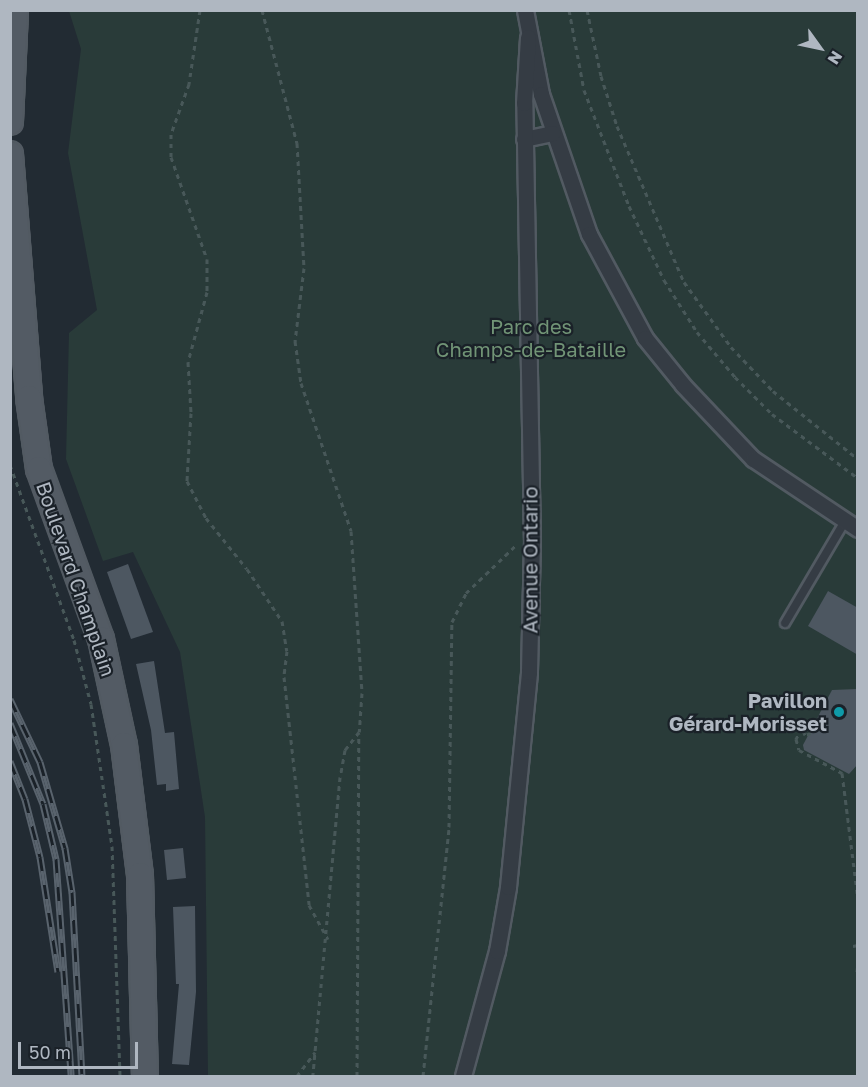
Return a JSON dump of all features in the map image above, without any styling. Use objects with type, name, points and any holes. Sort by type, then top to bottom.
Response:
[{"type":"main road","points":[[10,122],[15,10]]},
{"type":"main road","name":"Boulevard Champlain","points":[[10,154],[17,305],[39,469],[101,639],[124,745],[140,875],[145,1077]]},
{"type":"street","points":[[525,10],[528,37],[552,133],[588,234],[645,338],[690,393],[753,459],[852,525]]},
{"type":"street","name":"Avenue Ontario","points":[[463,1077],[497,951],[508,886],[529,672],[532,543],[524,139],[528,37]]},
{"type":"street","points":[[524,139],[552,133]]},
{"type":"lane","points":[[785,623],[852,525]]},
{"type":"path","points":[[200,10],[189,84],[171,134],[171,157],[207,259],[207,292],[188,362],[191,413],[187,481],[206,518],[247,569],[282,621],[287,651],[284,677],[309,905],[328,939]]},
{"type":"path","points":[[262,10],[297,143],[304,268],[295,341],[301,383],[351,531],[362,693],[359,732],[357,1077]]},
{"type":"path","points":[[569,10],[585,90],[629,206],[664,280],[697,332],[735,377],[772,414],[858,478]]},
{"type":"path","points":[[587,10],[601,76],[617,126],[684,282],[731,347],[773,391],[858,459]]},
{"type":"path","points":[[10,465],[71,631],[91,704],[112,846],[120,1077]]},
{"type":"path","points":[[423,1077],[449,827],[453,622],[466,594],[515,546],[532,543]]},
{"type":"path","points":[[811,733],[805,735],[802,728],[796,739],[799,750],[842,773],[858,900]]},
{"type":"path","points":[[313,1077],[328,939],[340,777],[345,750],[359,732]]},
{"type":"path","points":[[857,972],[858,963]]},
{"type":"path","points":[[297,1077],[316,1051]]},
{"type":"green space","name":"Parc des Champs-de-Bataille","points":[[69,11],[857,11],[857,1076],[208,1076],[205,817],[180,652],[133,552],[103,561],[66,459],[69,333],[97,310],[68,153],[81,49]]},
{"type":"building","points":[[128,564],[153,632],[131,639],[107,572]]},
{"type":"building","name":"Pavillon Gérard-Morisset","points":[[828,591],[858,608],[858,655],[808,626]]},
{"type":"building","points":[[154,661],[165,733],[174,732],[179,789],[166,791],[166,784],[157,785],[151,730],[136,664]]},
{"type":"building","name":"Pavillon Gérard-Morisset","points":[[858,689],[858,764],[849,774],[804,750],[803,745],[832,690]]},
{"type":"building","points":[[183,848],[186,878],[167,880],[164,850]]},
{"type":"building","points":[[195,906],[196,992],[189,1065],[172,1064],[179,984],[176,984],[173,907]]},
{"type":"railway","points":[[10,699],[40,762],[65,848],[72,892],[82,1076]]},
{"type":"railway","points":[[10,723],[43,804],[56,859],[71,1076]]},
{"type":"railway","points":[[10,761],[25,799],[40,857],[58,972]]},
{"type":"place","name":"Pavillon Gérard-Morisset","points":[[839,712]]}]
